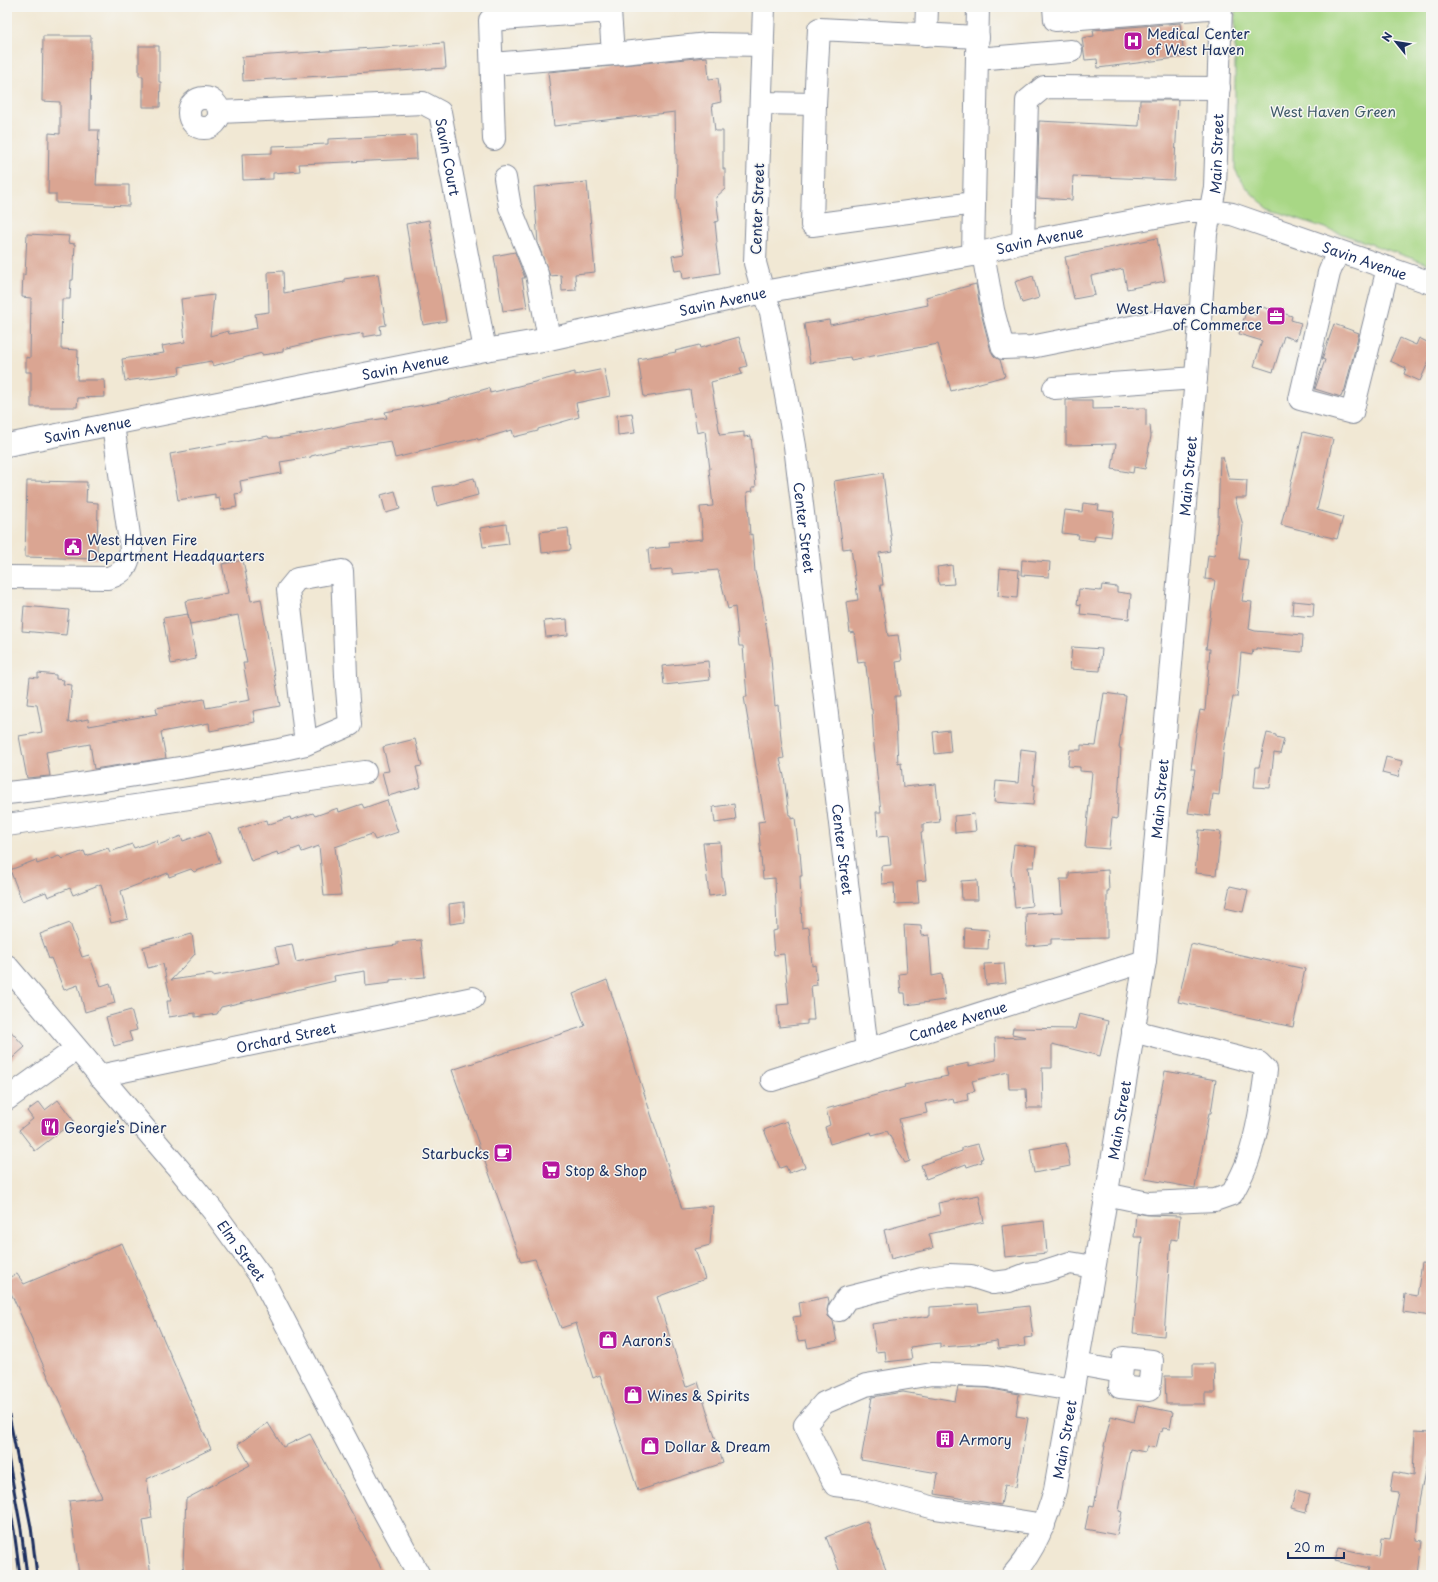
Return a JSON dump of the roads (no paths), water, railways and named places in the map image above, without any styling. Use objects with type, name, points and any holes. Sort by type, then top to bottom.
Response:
[{"type":"street","name":"Center Street","points":[[764,7],[755,263],[763,292],[771,312],[795,446],[867,1050]]},
{"type":"street","points":[[926,35],[927,7]]},
{"type":"street","points":[[978,7],[974,203],[978,254],[1003,348],[1031,347],[1150,322],[1200,315]]},
{"type":"street","points":[[1054,7],[1055,20],[1221,7]]},
{"type":"street","name":"Main Street","points":[[1014,1575],[1034,1546],[1044,1525],[1055,1490],[1145,961],[1196,378],[1206,234],[1215,187],[1221,7]]},
{"type":"street","points":[[494,139],[490,20],[610,11],[613,54]]},
{"type":"street","points":[[974,203],[812,225],[815,104],[819,30],[978,37]]},
{"type":"street","points":[[492,64],[708,44],[763,45]]},
{"type":"street","points":[[977,58],[1071,51]]},
{"type":"street","points":[[1023,242],[1027,101],[1044,87],[1219,88]]},
{"type":"street","name":"Savin Court","points":[[219,112],[423,103],[440,112],[484,350]]},
{"type":"street","points":[[761,103],[815,104]]},
{"type":"street","points":[[505,178],[510,207],[537,274],[549,340]]},
{"type":"street","name":"Savin Avenue","points":[[7,445],[484,350],[549,340],[763,292],[978,254],[1023,242],[1187,211],[1211,211],[1232,214],[1431,283]]},
{"type":"street","points":[[1338,251],[1330,273],[1300,399],[1352,413],[1388,268]]},
{"type":"street","points":[[1054,388],[1196,378]]},
{"type":"street","points":[[7,577],[108,578],[120,573],[127,566],[131,549],[113,425]]},
{"type":"street","points":[[7,792],[54,788],[192,766],[279,750],[306,744],[350,725],[346,676],[342,571],[297,580],[288,590],[306,744]]},
{"type":"street","points":[[7,825],[365,772]]},
{"type":"street","name":"Candee Avenue","points":[[772,1080],[1145,961]]},
{"type":"street","name":"Elm Street","points":[[7,966],[214,1212],[262,1278],[377,1499],[419,1575]]},
{"type":"street","name":"Orchard Street","points":[[99,1076],[473,998]]},
{"type":"street","points":[[1106,1194],[1148,1203],[1215,1200],[1232,1194],[1248,1162],[1256,1132],[1266,1070],[1258,1063],[1133,1031]]},
{"type":"street","points":[[7,1099],[76,1048]]},
{"type":"street","points":[[839,1310],[847,1298],[922,1279],[949,1275],[971,1276],[993,1283],[1027,1274],[1042,1272],[1070,1263],[1094,1267]]},
{"type":"street","points":[[1077,1364],[1121,1372]]},
{"type":"street","points":[[1044,1525],[935,1508],[859,1488],[836,1485],[805,1425],[824,1402],[866,1385],[932,1374],[988,1376],[1073,1390]]},
{"type":"railway","points":[[7,1405],[31,1527],[37,1575]]},
{"type":"railway","points":[[7,1451],[21,1529],[27,1575]]},
{"type":"railway","points":[[7,1493],[20,1575]]},
{"type":"place","name":"Medical Center of West Haven","points":[[1133,41]]},
{"type":"place","name":"West Haven Chamber of Commerce","points":[[1276,316]]},
{"type":"place","name":"West Haven Fire Department Headquarters","points":[[73,547]]},
{"type":"place","name":"Georgie’s Diner","points":[[50,1127]]},
{"type":"place","name":"Starbucks","points":[[503,1153]]},
{"type":"place","name":"Stop & Shop","points":[[551,1170]]},
{"type":"place","name":"Aaron’s","points":[[608,1340]]},
{"type":"place","name":"Wines & Spirits","points":[[633,1395]]},
{"type":"place","name":"Armory","points":[[945,1439]]},
{"type":"place","name":"Dollar & Dream","points":[[650,1446]]},
{"type":"park label","name":"West Haven Green","points":[[1333,111]]}]
